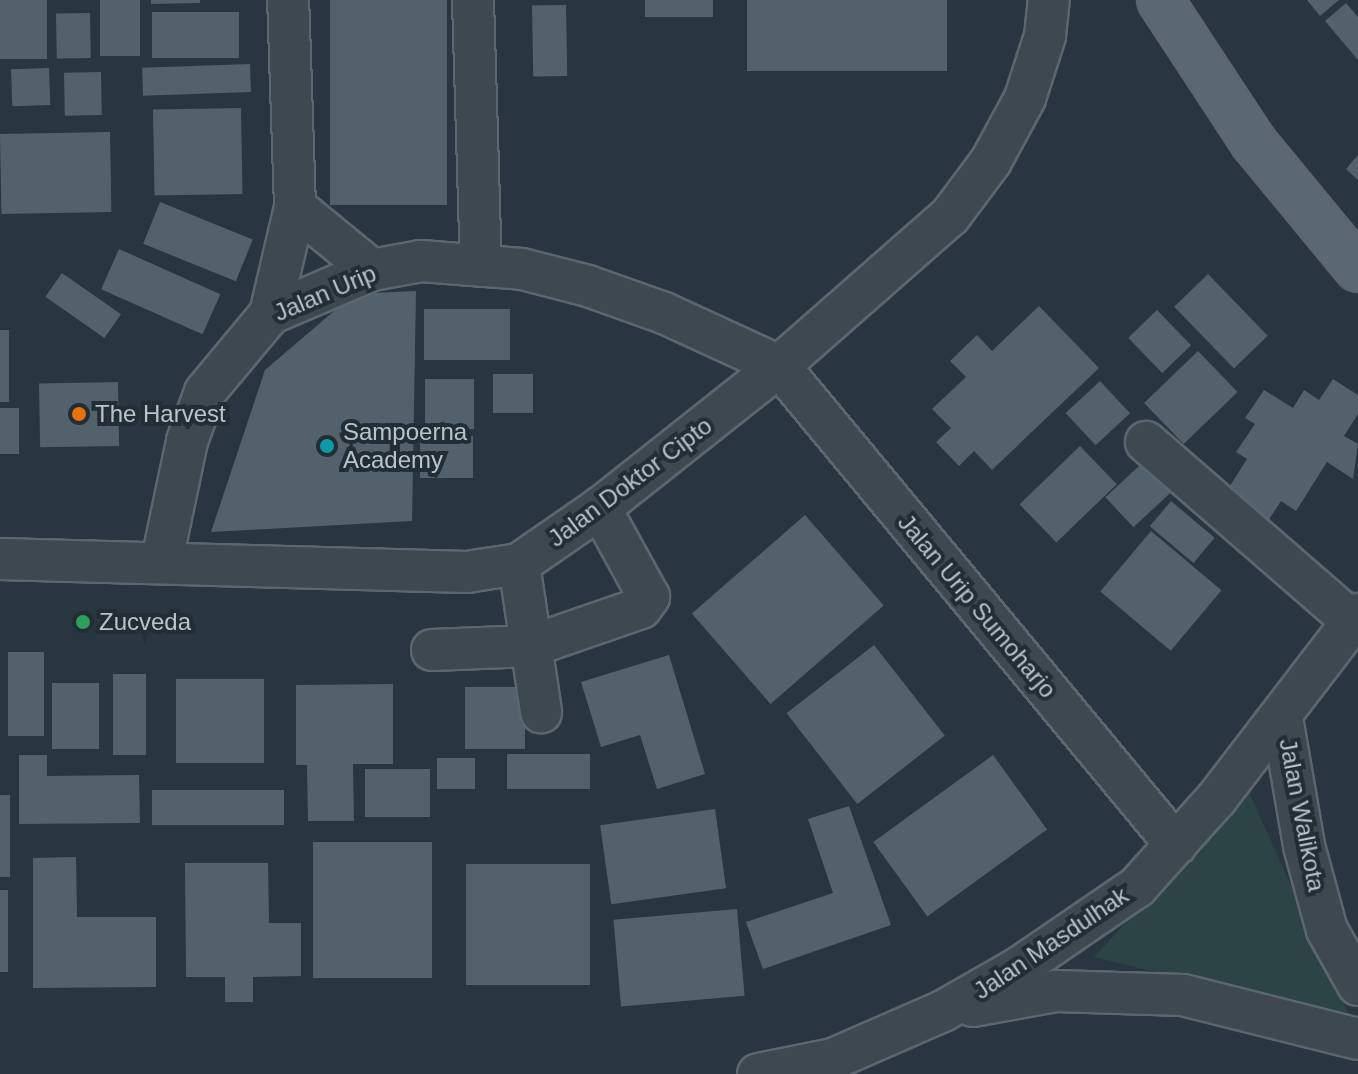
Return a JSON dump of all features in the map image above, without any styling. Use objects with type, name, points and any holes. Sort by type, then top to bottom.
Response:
[{"type":"main road","points":[[1160,0],[1254,143],[1358,269]]},
{"type":"street","points":[[270,314],[295,207],[288,0]]},
{"type":"street","points":[[473,0],[481,266]]},
{"type":"street","name":"Jalan Doktor Cipto","points":[[0,559],[162,560],[467,572],[519,564],[600,508],[779,366],[950,216],[991,161],[1025,98],[1045,36],[1049,0]]},
{"type":"street","points":[[295,207],[372,270]]},
{"type":"street","name":"Jalan Urip","points":[[162,560],[187,441],[205,392],[270,314],[372,270],[421,261],[522,269],[588,286],[664,313],[779,366]]},
{"type":"street","name":"Jalan Urip Sumoharjo","points":[[779,366],[1176,845]]},
{"type":"street","points":[[1146,442],[1355,618]]},
{"type":"street","points":[[432,650],[531,646],[615,620],[647,602],[649,597],[600,508]]},
{"type":"street","points":[[519,564],[541,712]]},
{"type":"street","name":"Jalan Walikota","points":[[1355,618],[1282,718],[1304,846],[1327,930],[1358,985]]},
{"type":"street","name":"Jalan Masdulhak","points":[[758,1074],[833,1059],[943,1011],[1020,967],[1137,887],[1282,718]]},
{"type":"street","points":[[943,1011],[1056,991],[1114,990],[1183,995],[1358,1039]]},
{"type":"green space","points":[[1249,792],[1351,1020],[1094,957]]},
{"type":"building","points":[[0,0],[47,0],[47,59],[0,59]]},
{"type":"building","points":[[100,0],[140,0],[140,56],[100,56]]},
{"type":"building","points":[[151,0],[200,0],[200,3],[151,4]]},
{"type":"building","points":[[330,0],[447,0],[447,205],[330,205]]},
{"type":"building","points":[[645,0],[713,0],[713,17],[645,17]]},
{"type":"building","points":[[747,0],[947,0],[947,71],[747,71]]},
{"type":"building","points":[[1307,0],[1339,0],[1320,16]]},
{"type":"building","points":[[1346,3],[1358,17],[1358,60],[1325,21]]},
{"type":"building","points":[[566,5],[567,76],[533,77],[532,6]]},
{"type":"building","points":[[152,12],[239,12],[239,58],[152,58]]},
{"type":"building","points":[[90,13],[91,58],[57,59],[56,14]]},
{"type":"building","points":[[250,64],[251,92],[143,96],[142,68]]},
{"type":"building","points":[[49,68],[50,105],[12,106],[11,69]]},
{"type":"building","points":[[101,72],[102,115],[65,116],[64,73]]},
{"type":"building","points":[[241,108],[243,194],[155,196],[153,110]]},
{"type":"building","points":[[110,132],[111,212],[1,214],[0,134]]},
{"type":"building","points":[[1358,155],[1358,180],[1346,169]]},
{"type":"building","points":[[160,202],[253,239],[236,281],[143,244]]},
{"type":"building","points":[[119,249],[220,294],[203,334],[101,289]]},
{"type":"building","points":[[62,273],[121,314],[104,338],[45,297]]},
{"type":"building","points":[[1208,274],[1268,336],[1234,369],[1174,307]]},
{"type":"building","name":"Sampoerna Academy","points":[[416,291],[412,521],[211,532],[265,370],[354,294]]},
{"type":"building","points":[[1039,306],[1099,368],[992,470],[974,451],[959,466],[936,442],[951,428],[932,409],[966,377],[950,361],[977,335],[992,351]]},
{"type":"building","points":[[424,309],[510,309],[510,360],[424,360]]},
{"type":"building","points":[[1157,310],[1191,345],[1162,373],[1128,338]]},
{"type":"building","points":[[0,330],[9,330],[9,402],[0,402]]},
{"type":"building","points":[[1198,351],[1238,392],[1184,444],[1144,403]]},
{"type":"building","points":[[493,374],[533,374],[533,413],[493,413]]},
{"type":"building","points":[[425,379],[474,379],[474,429],[425,429]]},
{"type":"building","points":[[1333,379],[1358,395],[1358,414],[1344,436],[1358,444],[1353,479],[1327,462],[1296,511],[1281,501],[1266,524],[1223,497],[1247,459],[1236,452],[1255,424],[1245,418],[1264,390],[1293,408],[1304,390],[1319,400]]},
{"type":"building","points":[[1100,381],[1130,413],[1096,445],[1066,413]]},
{"type":"building","name":"The Harvest","points":[[118,382],[119,446],[40,447],[39,383]]},
{"type":"building","points":[[0,408],[19,408],[19,454],[0,454]]},
{"type":"building","points":[[420,436],[473,436],[473,478],[420,478]]},
{"type":"building","points":[[1080,446],[1117,484],[1056,542],[1020,504]]},
{"type":"building","points":[[1153,453],[1181,483],[1133,527],[1105,497]]},
{"type":"building","points":[[1171,501],[1215,538],[1193,563],[1150,526]]},
{"type":"building","points":[[805,515],[884,606],[771,704],[692,613]]},
{"type":"building","points":[[1151,531],[1221,590],[1171,651],[1100,592]]},
{"type":"building","points":[[874,645],[945,736],[857,804],[787,713]]},
{"type":"building","points":[[8,652],[44,652],[44,736],[8,736]]},
{"type":"building","points":[[669,655],[705,774],[657,789],[640,735],[601,747],[581,682]]},
{"type":"building","points":[[113,674],[146,674],[146,755],[113,755]]},
{"type":"building","points":[[176,679],[264,679],[264,763],[176,763]]},
{"type":"building","points":[[52,683],[99,683],[99,749],[52,749]]},
{"type":"building","points":[[393,684],[393,764],[353,764],[354,821],[308,821],[307,765],[296,765],[296,685]]},
{"type":"building","points":[[465,687],[525,687],[525,749],[465,749]]},
{"type":"building","points":[[507,754],[590,754],[590,789],[507,789]]},
{"type":"building","points":[[19,755],[47,755],[47,776],[139,775],[140,823],[19,824]]},
{"type":"building","points":[[993,755],[1047,829],[927,916],[873,842]]},
{"type":"building","points":[[437,758],[475,758],[475,789],[437,789]]},
{"type":"building","points":[[365,769],[430,769],[430,817],[365,817]]},
{"type":"building","points":[[152,790],[284,790],[284,825],[152,825]]},
{"type":"building","points":[[0,795],[10,795],[10,877],[0,877]]},
{"type":"building","points":[[849,806],[891,925],[763,969],[746,922],[833,893],[808,819]]},
{"type":"building","points":[[715,809],[726,888],[611,904],[600,825]]},
{"type":"building","points":[[313,842],[432,842],[432,978],[313,978]]},
{"type":"building","points":[[76,857],[77,917],[156,917],[156,987],[33,988],[33,858]]},
{"type":"building","points":[[185,863],[268,863],[269,923],[301,923],[301,976],[253,977],[253,1002],[225,1002],[225,977],[186,977]]},
{"type":"building","points":[[466,864],[590,864],[590,985],[466,985]]},
{"type":"building","points":[[0,890],[8,890],[8,972],[0,972]]},
{"type":"building","points":[[737,909],[745,996],[621,1006],[613,920]]},
{"type":"place","name":"The Harvest","points":[[79,414]]},
{"type":"place","name":"Sampoerna Academy","points":[[327,446]]},
{"type":"place","name":"Zucveda","points":[[83,622]]}]
